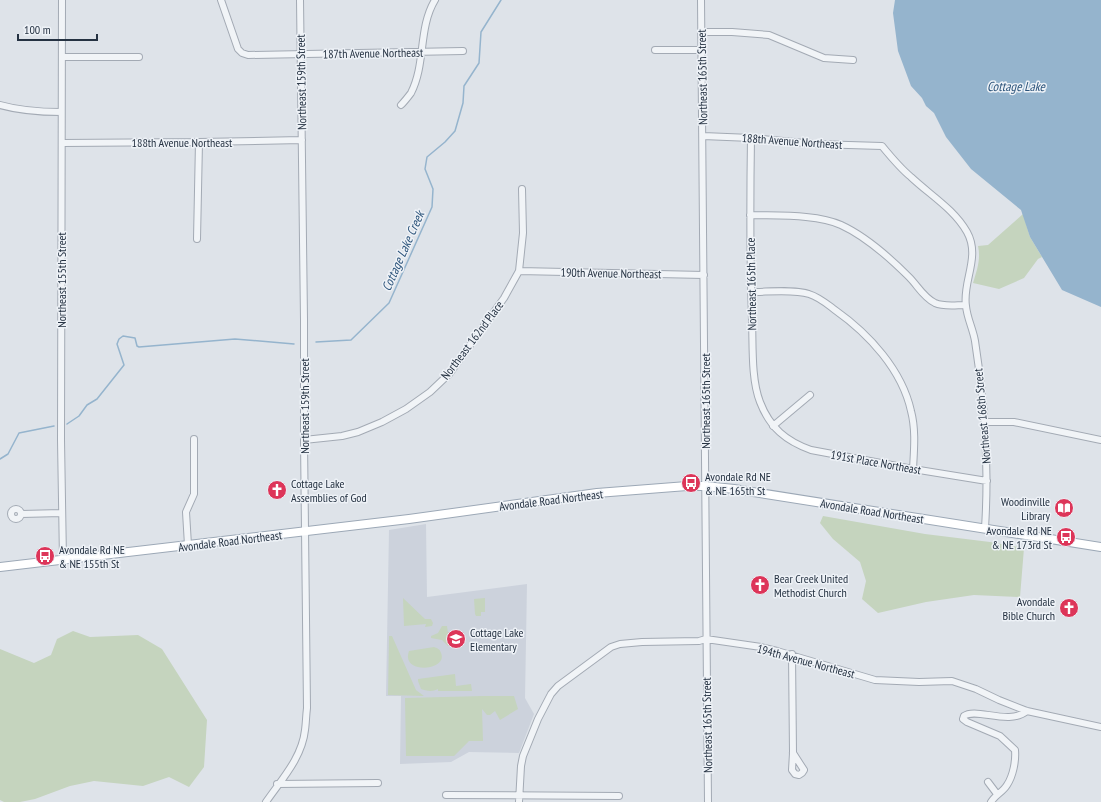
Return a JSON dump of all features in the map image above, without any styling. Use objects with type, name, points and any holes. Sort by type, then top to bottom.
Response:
[{"type":"main road","name":"Avondale Road Northeast","points":[[0,567],[305,532],[596,493],[687,486],[705,486],[1101,547]]},
{"type":"street","name":"Northeast 155th Street","points":[[62,0],[63,560]]},
{"type":"street","name":"187th Avenue Northeast","points":[[221,0],[238,49],[242,53],[248,55],[463,51]]},
{"type":"street","name":"Northeast 159th Street","points":[[266,802],[291,766],[300,750],[305,731],[307,708],[300,0]]},
{"type":"street","points":[[401,106],[410,93],[416,78],[424,30],[427,18],[435,0]]},
{"type":"street","name":"Northeast 165th Street","points":[[701,0],[708,802]]},
{"type":"street","points":[[701,32],[732,32],[769,35],[824,58],[853,60]]},
{"type":"street","points":[[655,50],[702,50]]},
{"type":"street","points":[[62,57],[139,57]]},
{"type":"street","points":[[0,105],[17,110],[61,112]]},
{"type":"street","name":"188th Avenue Northeast","points":[[703,136],[751,138],[815,144],[882,146],[909,176],[952,212],[967,233],[972,250],[972,262],[966,305]]},
{"type":"street","name":"Northeast 165th Place","points":[[751,138],[751,292],[754,366],[759,401],[773,426]]},
{"type":"street","name":"188th Avenue Northeast","points":[[62,142],[302,140]]},
{"type":"street","points":[[197,239],[199,142]]},
{"type":"street","points":[[520,271],[523,233],[522,189]]},
{"type":"street","points":[[750,215],[814,218],[828,220],[841,225],[861,236],[890,260],[910,278],[924,296],[935,303],[947,305],[966,305]]},
{"type":"street","name":"190th Avenue Northeast","points":[[520,271],[704,274]]},
{"type":"street","name":"Northeast 162nd Place","points":[[304,440],[342,436],[358,432],[406,410],[430,392],[450,373],[468,349],[504,298],[520,271]]},
{"type":"street","points":[[751,292],[788,292],[808,294],[821,300],[842,315],[864,334],[882,354],[894,372],[906,395],[914,428],[913,469]]},
{"type":"street","name":"Northeast 168th Street","points":[[966,305],[975,340],[985,422],[987,481],[985,528]]},
{"type":"street","points":[[773,426],[810,395]]},
{"type":"street","points":[[985,422],[1014,422],[1101,440]]},
{"type":"street","name":"191st Place Northeast","points":[[773,426],[787,439],[797,445],[811,450],[987,481]]},
{"type":"street","points":[[188,545],[186,512],[194,494],[194,439]]},
{"type":"street","points":[[21,514],[62,513]]},
{"type":"street","name":"194th Avenue Northeast","points":[[519,799],[521,766],[527,746],[538,719],[551,694],[558,686],[611,647],[620,644],[642,642],[699,642],[706,639],[761,647],[792,654],[875,680],[919,682],[952,681],[976,689],[1028,712],[1101,727]]},
{"type":"street","points":[[792,654],[793,753]]},
{"type":"street","points":[[991,802],[997,794],[1007,786],[1016,758],[1015,750],[1000,736],[968,722],[963,719],[964,716],[966,714],[974,714],[1002,717],[1021,716],[1028,712]]},
{"type":"street","points":[[988,782],[997,794]]},
{"type":"street","points":[[278,784],[378,783]]},
{"type":"street","points":[[446,795],[519,799],[619,796]]},
{"type":"shaded area","name":"Cottage Lake Elementary","points":[[426,524],[427,597],[527,584],[525,698],[534,714],[519,753],[469,752],[451,762],[400,764],[401,696],[386,696],[389,530]]},
{"type":"green space","points":[[1023,214],[1030,237],[1042,257],[1038,259],[1024,278],[999,289],[973,283],[979,260],[978,246],[988,245]]},
{"type":"green space","points":[[823,516],[925,534],[1024,548],[1020,597],[974,595],[926,602],[878,613],[862,599],[866,581],[860,562],[833,539],[820,523]]},
{"type":"green space","points":[[403,598],[425,619],[431,619],[433,623],[432,626],[425,627],[426,624],[404,626]]},
{"type":"green space","points":[[485,598],[485,612],[481,612],[481,616],[476,616],[474,599]]},
{"type":"green space","points":[[442,626],[447,626],[450,646],[442,640],[431,638],[431,636],[438,633]]},
{"type":"green space","points":[[73,631],[90,637],[138,635],[162,649],[207,720],[204,767],[189,787],[169,777],[143,786],[94,781],[70,786],[35,799],[20,802],[4,802],[0,800],[0,649],[34,663],[51,655],[57,639]]},
{"type":"green space","points":[[389,636],[392,636],[416,690],[424,696],[388,695]]},
{"type":"green space","points":[[434,647],[440,651],[442,659],[438,664],[432,667],[417,667],[411,664],[408,659],[409,651]]},
{"type":"green space","points":[[455,674],[456,686],[471,684],[472,691],[438,691],[438,689],[432,691],[425,690],[421,689],[418,681],[418,679]]},
{"type":"green space","points":[[514,696],[518,709],[500,720],[495,711],[490,715],[487,715],[482,709],[483,741],[469,741],[454,756],[406,756],[405,698]]},
{"type":"water","name":"Cottage Lake","points":[[895,0],[1101,0],[1101,307],[1062,290],[1030,237],[1021,210],[971,169],[946,137],[934,113],[926,106],[922,98],[911,86],[898,51],[893,13]]},
{"type":"waterway","name":"Cottage Lake Creek","points":[[316,342],[351,340],[389,303],[432,207],[433,189],[425,169],[427,157],[445,142],[455,131],[463,103],[464,86],[479,63],[481,32],[501,0]]},
{"type":"waterway","name":"Cottage Lake Creek","points":[[67,424],[79,416],[87,405],[97,399],[124,365],[117,344],[119,339],[123,336],[135,338],[137,346],[139,347],[235,339],[294,344]]},
{"type":"waterway","name":"Cottage Lake Creek","points":[[0,459],[8,454],[19,433],[54,426]]},
{"type":"place","name":"Avondale Rd NE & NE 165th St","points":[[691,483]]},
{"type":"place","name":"Cottage Lake Assemblies of God","points":[[277,490]]},
{"type":"place","name":"Woodinville Library","points":[[1064,508]]},
{"type":"place","name":"Avondale Rd NE & NE 173rd St","points":[[1066,537]]},
{"type":"place","name":"Avondale Rd NE & NE 155th St","points":[[45,556]]},
{"type":"place","name":"Bear Creek United Methodist Church","points":[[760,585]]},
{"type":"place","name":"Avondale Bible Church","points":[[1069,608]]},
{"type":"place","name":"Cottage Lake Elementary","points":[[456,639]]}]
